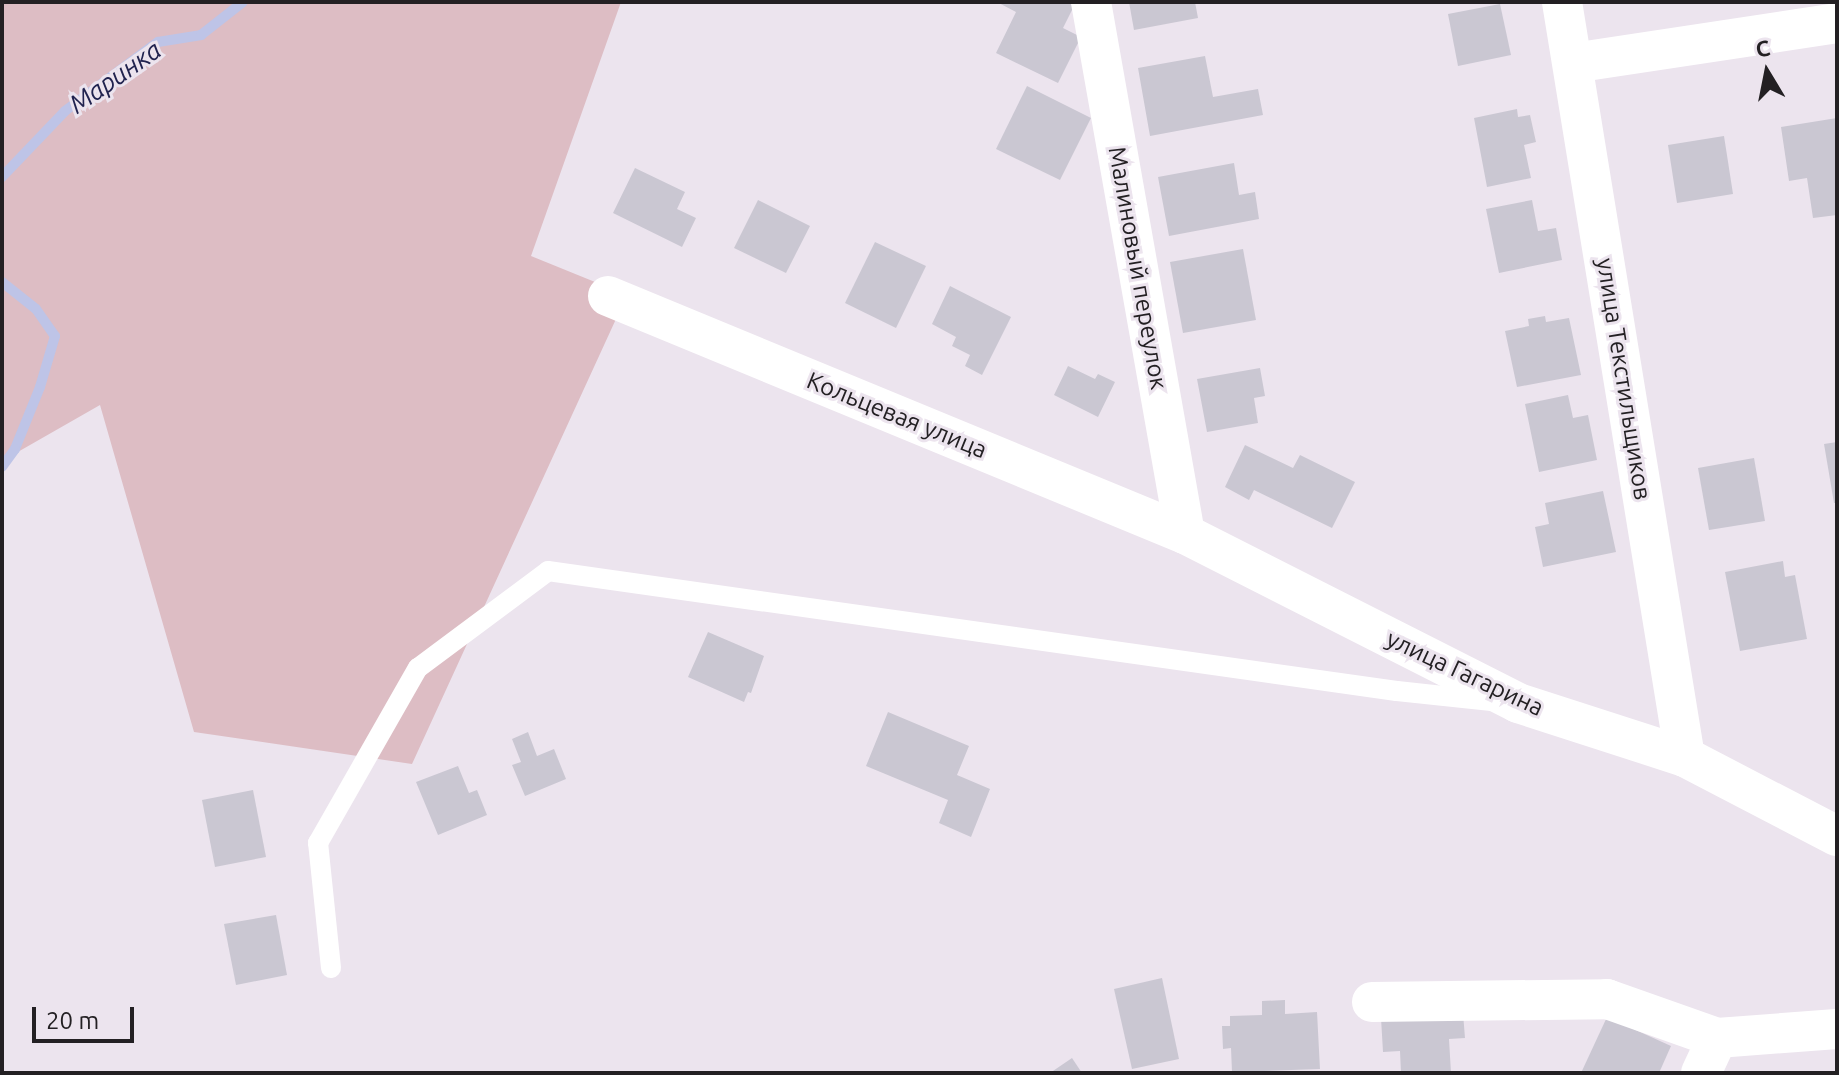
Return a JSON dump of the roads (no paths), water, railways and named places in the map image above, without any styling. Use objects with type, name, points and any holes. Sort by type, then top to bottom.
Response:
[{"type":"street","name":"Малиновый переулок","points":[[1091,2],[1185,534]]},
{"type":"street","name":"улица Текстильщиков","points":[[1562,2],[1685,757]]},
{"type":"street","points":[[1573,63],[1837,23]]},
{"type":"street","name":"Кольцевая улица","points":[[608,296],[1185,534]]},
{"type":"street","name":"улица Гагарина","points":[[1185,534],[1518,703],[1685,757],[1837,836]]},
{"type":"street","points":[[1372,1002],[1607,999],[1709,1056],[1837,1029]]},
{"type":"lane","points":[[331,968],[318,843],[418,668],[548,571],[1397,691],[1518,703]]},
{"type":"waterway","name":"Маринка","points":[[2,177],[65,111],[158,42],[201,35],[243,2]]},
{"type":"waterway","name":"Маринка","points":[[2,282],[36,309],[55,336],[40,387],[15,449],[2,467]]}]
